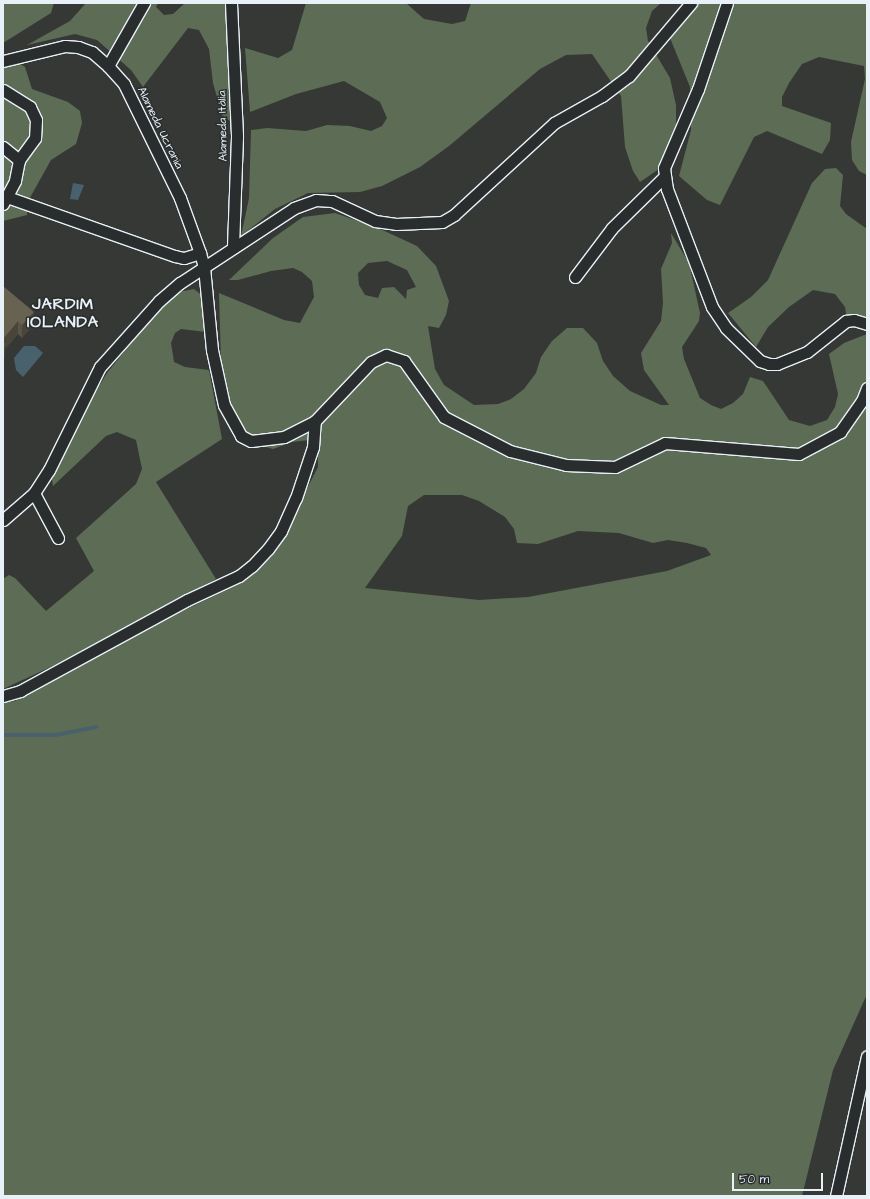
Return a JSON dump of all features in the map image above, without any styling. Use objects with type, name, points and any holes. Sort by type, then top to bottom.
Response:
[{"type":"street","points":[[108,66],[144,3]]},
{"type":"street","name":"Alameda Itália","points":[[231,3],[237,137],[233,248]]},
{"type":"street","points":[[3,520],[34,493],[49,470],[100,367],[159,301],[204,267],[294,208],[316,200],[332,200],[375,221],[396,224],[442,222],[454,215],[554,123],[602,96],[629,76],[691,3]]},
{"type":"street","points":[[727,3],[698,89],[667,159],[664,177],[712,307],[726,328],[760,361],[777,364],[807,352],[846,321],[854,320],[867,324]]},
{"type":"street","name":"Alameda Ucrania","points":[[3,61],[65,46],[92,52],[108,66],[136,106],[180,198],[200,253],[204,267],[212,350],[224,405],[232,424],[241,436],[251,441],[284,437],[315,421],[371,362],[386,355],[404,361],[444,417],[510,451],[566,465],[615,467],[665,443],[799,454],[840,432],[862,401],[867,388]]},
{"type":"street","points":[[3,90],[30,108],[36,120],[35,138],[19,160],[15,181],[5,200],[174,256],[184,258],[200,253]]},
{"type":"street","points":[[3,147],[19,160]]},
{"type":"street","points":[[575,276],[612,228],[664,177]]},
{"type":"street","points":[[3,696],[20,691],[187,600],[239,576],[252,566],[268,550],[281,531],[296,498],[313,447],[315,421]]},
{"type":"street","points":[[34,493],[58,538]]},
{"type":"street","points":[[836,1196],[867,1056]]},
{"type":"green space","points":[[3,3],[54,3],[51,13],[3,43]]},
{"type":"green space","points":[[86,3],[158,3],[156,7],[164,15],[173,14],[185,3],[227,3],[234,124],[222,115],[213,83],[209,49],[199,30],[188,28],[143,87],[131,70],[97,40],[75,34],[27,45],[70,21]]},
{"type":"green space","points":[[306,3],[406,3],[424,19],[452,24],[465,21],[471,3],[661,3],[652,11],[646,28],[648,41],[670,78],[676,105],[676,127],[659,169],[640,182],[633,171],[625,147],[621,96],[592,54],[566,55],[540,69],[449,146],[420,167],[382,186],[360,192],[308,193],[275,209],[241,236],[249,198],[251,130],[267,128],[306,131],[327,125],[350,126],[371,131],[382,126],[387,118],[380,102],[344,81],[296,94],[250,112],[245,48],[278,58],[292,50]]},
{"type":"green space","points":[[690,3],[867,3],[867,175],[859,171],[852,160],[851,142],[865,79],[864,66],[819,57],[802,64],[789,83],[782,97],[782,106],[831,123],[830,140],[822,154],[767,131],[754,137],[720,205],[707,200],[679,176],[691,130],[690,87],[668,33]]},
{"type":"green space","points":[[17,62],[25,67],[32,89],[68,102],[80,111],[82,123],[76,144],[51,160],[27,203],[27,215],[3,221],[3,67]]},
{"type":"green space","points":[[836,168],[843,175],[840,206],[846,214],[867,229],[867,321],[848,325],[845,307],[835,294],[813,290],[789,307],[768,327],[756,347],[728,313],[751,297],[768,280],[812,183],[825,169]]},
{"type":"green space","points":[[335,213],[378,228],[417,246],[436,266],[449,301],[446,315],[439,328],[428,326],[435,369],[444,385],[474,405],[498,404],[511,399],[524,389],[536,373],[541,357],[552,341],[567,328],[583,328],[597,343],[603,361],[613,376],[630,391],[661,405],[669,405],[644,370],[641,353],[661,321],[663,303],[661,269],[672,243],[671,233],[689,263],[700,313],[699,321],[682,347],[684,359],[700,398],[711,405],[721,409],[733,403],[743,394],[750,377],[763,381],[789,420],[810,426],[827,420],[835,407],[838,394],[829,354],[844,343],[867,334],[867,994],[833,1070],[802,1196],[3,1196],[3,703],[15,701],[172,616],[237,585],[269,558],[281,540],[318,467],[318,447],[309,440],[292,442],[273,449],[256,444],[241,429],[227,401],[221,364],[219,293],[284,320],[300,323],[314,297],[312,281],[302,272],[293,268],[271,271],[238,280],[229,280],[273,238],[303,217]],"holes":[[[387,261],[407,270],[416,287],[407,290],[406,299],[394,287],[382,288],[378,298],[365,295],[359,285],[358,273],[368,263]],[[424,495],[462,495],[479,501],[505,517],[514,529],[517,543],[538,544],[578,531],[619,533],[653,543],[668,540],[687,543],[706,548],[711,555],[667,571],[528,597],[479,600],[365,588],[402,536],[408,506]]]},
{"type":"green space","points":[[194,289],[204,297],[206,332],[181,329],[175,333],[171,343],[174,362],[185,367],[209,370],[222,439],[156,482],[216,579],[57,664],[3,689],[3,579],[9,575],[15,578],[46,611],[94,571],[76,538],[136,484],[142,469],[136,440],[117,432],[106,436],[53,486],[52,479],[85,409],[107,373],[149,321],[178,292]]},
{"type":"water","points":[[73,183],[84,185],[78,200],[70,199]]},
{"type":"water","points":[[24,346],[35,346],[43,353],[23,377],[16,370],[14,358]]},
{"type":"building","points":[[3,286],[34,312],[22,325],[18,321],[3,339]]},
{"type":"waterway","points":[[3,735],[56,735],[96,727]]},
{"type":"district","name":"JARDIM IOLANDA","points":[[63,313]]}]
